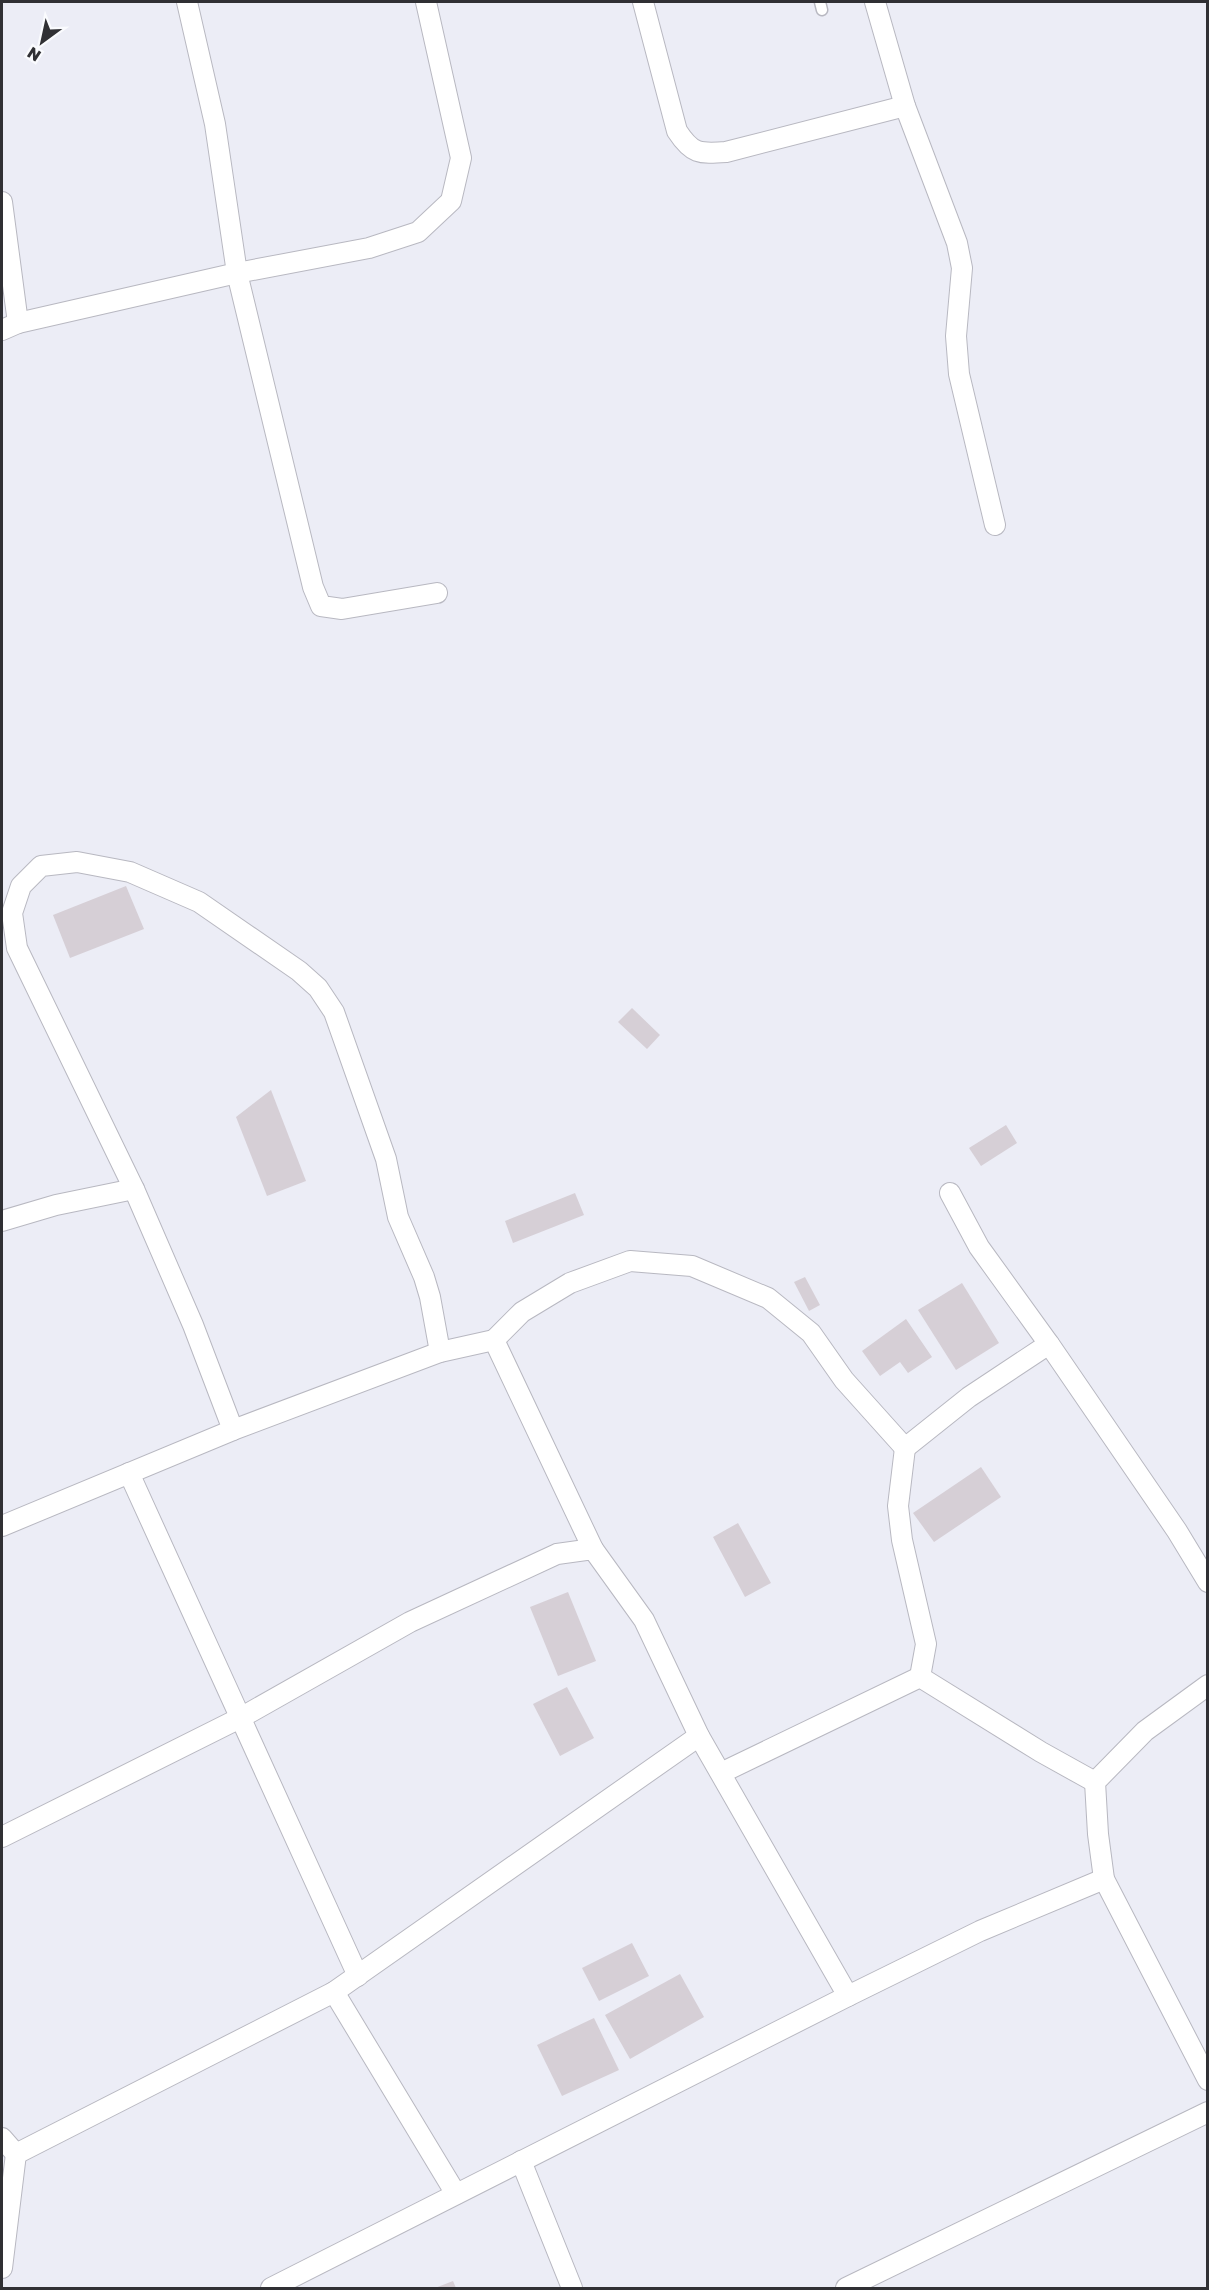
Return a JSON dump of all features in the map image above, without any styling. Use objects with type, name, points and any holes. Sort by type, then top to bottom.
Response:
[{"type":"street","points":[[187,2],[215,124],[237,273],[313,587],[321,606],[342,609],[437,593]]},
{"type":"street","points":[[2,202],[10,327],[237,273],[369,248],[418,232],[451,201],[461,158],[426,2]]},
{"type":"street","points":[[643,2],[677,131],[688,147],[704,154],[726,152],[904,106]]},
{"type":"street","points":[[875,2],[904,106],[957,243],[962,268],[956,336],[958,375],[995,525]]},
{"type":"street","points":[[233,1430],[193,1325],[134,1189],[17,948],[12,913],[21,886],[41,866],[77,862],[130,872],[199,902],[299,971],[318,988],[334,1012],[386,1159],[398,1217],[427,1287],[440,1352]]},
{"type":"street","points":[[2,1221],[56,1205],[134,1189]]},
{"type":"street","points":[[950,1193],[979,1247],[1049,1344],[1177,1531],[1208,1582]]},
{"type":"street","points":[[2,1526],[233,1430],[440,1352],[494,1340],[522,1312],[570,1283],[630,1261],[692,1266],[768,1298],[811,1333],[844,1380],[905,1448]]},
{"type":"street","points":[[494,1340],[593,1549],[644,1620],[699,1736],[848,1996]]},
{"type":"street","points":[[920,1677],[926,1644],[902,1540],[898,1506],[905,1448],[969,1397],[1049,1344]]},
{"type":"street","points":[[129,1473],[358,1976]]},
{"type":"street","points":[[2,1837],[242,1718],[410,1622],[557,1554],[593,1549]]},
{"type":"street","points":[[721,1773],[920,1677]]},
{"type":"street","points":[[920,1677],[1041,1752],[1095,1782]]},
{"type":"street","points":[[1208,1685],[1145,1731],[1095,1782],[1098,1834],[1104,1879],[1208,2080]]},
{"type":"street","points":[[16,2154],[334,1992],[699,1736]]},
{"type":"street","points":[[271,2289],[980,1931],[1104,1879]]},
{"type":"street","points":[[334,1992],[456,2194]]},
{"type":"street","points":[[846,2289],[1208,2112]]},
{"type":"street","points":[[2,2138],[16,2154],[2,2268]]},
{"type":"street","points":[[521,2161],[572,2289]]},
{"type":"building","points":[[126,886],[144,929],[70,958],[53,915]]},
{"type":"building","points":[[632,1008],[660,1035],[647,1049],[618,1022]]},
{"type":"building","points":[[271,1090],[306,1181],[267,1196],[236,1117]]},
{"type":"building","points":[[1006,1125],[1017,1143],[981,1166],[969,1148]]},
{"type":"building","points":[[575,1193],[584,1215],[513,1243],[505,1221]]},
{"type":"building","points":[[805,1277],[820,1305],[809,1311],[794,1282]]},
{"type":"building","points":[[962,1283],[999,1343],[956,1370],[918,1310]]},
{"type":"building","points":[[906,1319],[932,1357],[908,1373],[900,1362],[880,1376],[862,1351]]},
{"type":"building","points":[[981,1467],[1001,1497],[934,1542],[913,1513]]},
{"type":"building","points":[[738,1523],[771,1583],[745,1597],[713,1537]]},
{"type":"building","points":[[568,1592],[596,1661],[558,1676],[530,1607]]},
{"type":"building","points":[[567,1687],[594,1738],[560,1756],[533,1704]]},
{"type":"building","points":[[632,1943],[649,1976],[599,2001],[582,1968]]},
{"type":"building","points":[[680,1974],[704,2017],[630,2059],[605,2015]]},
{"type":"building","points":[[594,2018],[619,2070],[562,2096],[537,2045]]},
{"type":"building","points":[[453,2281],[456,2288],[435,2288]]}]
